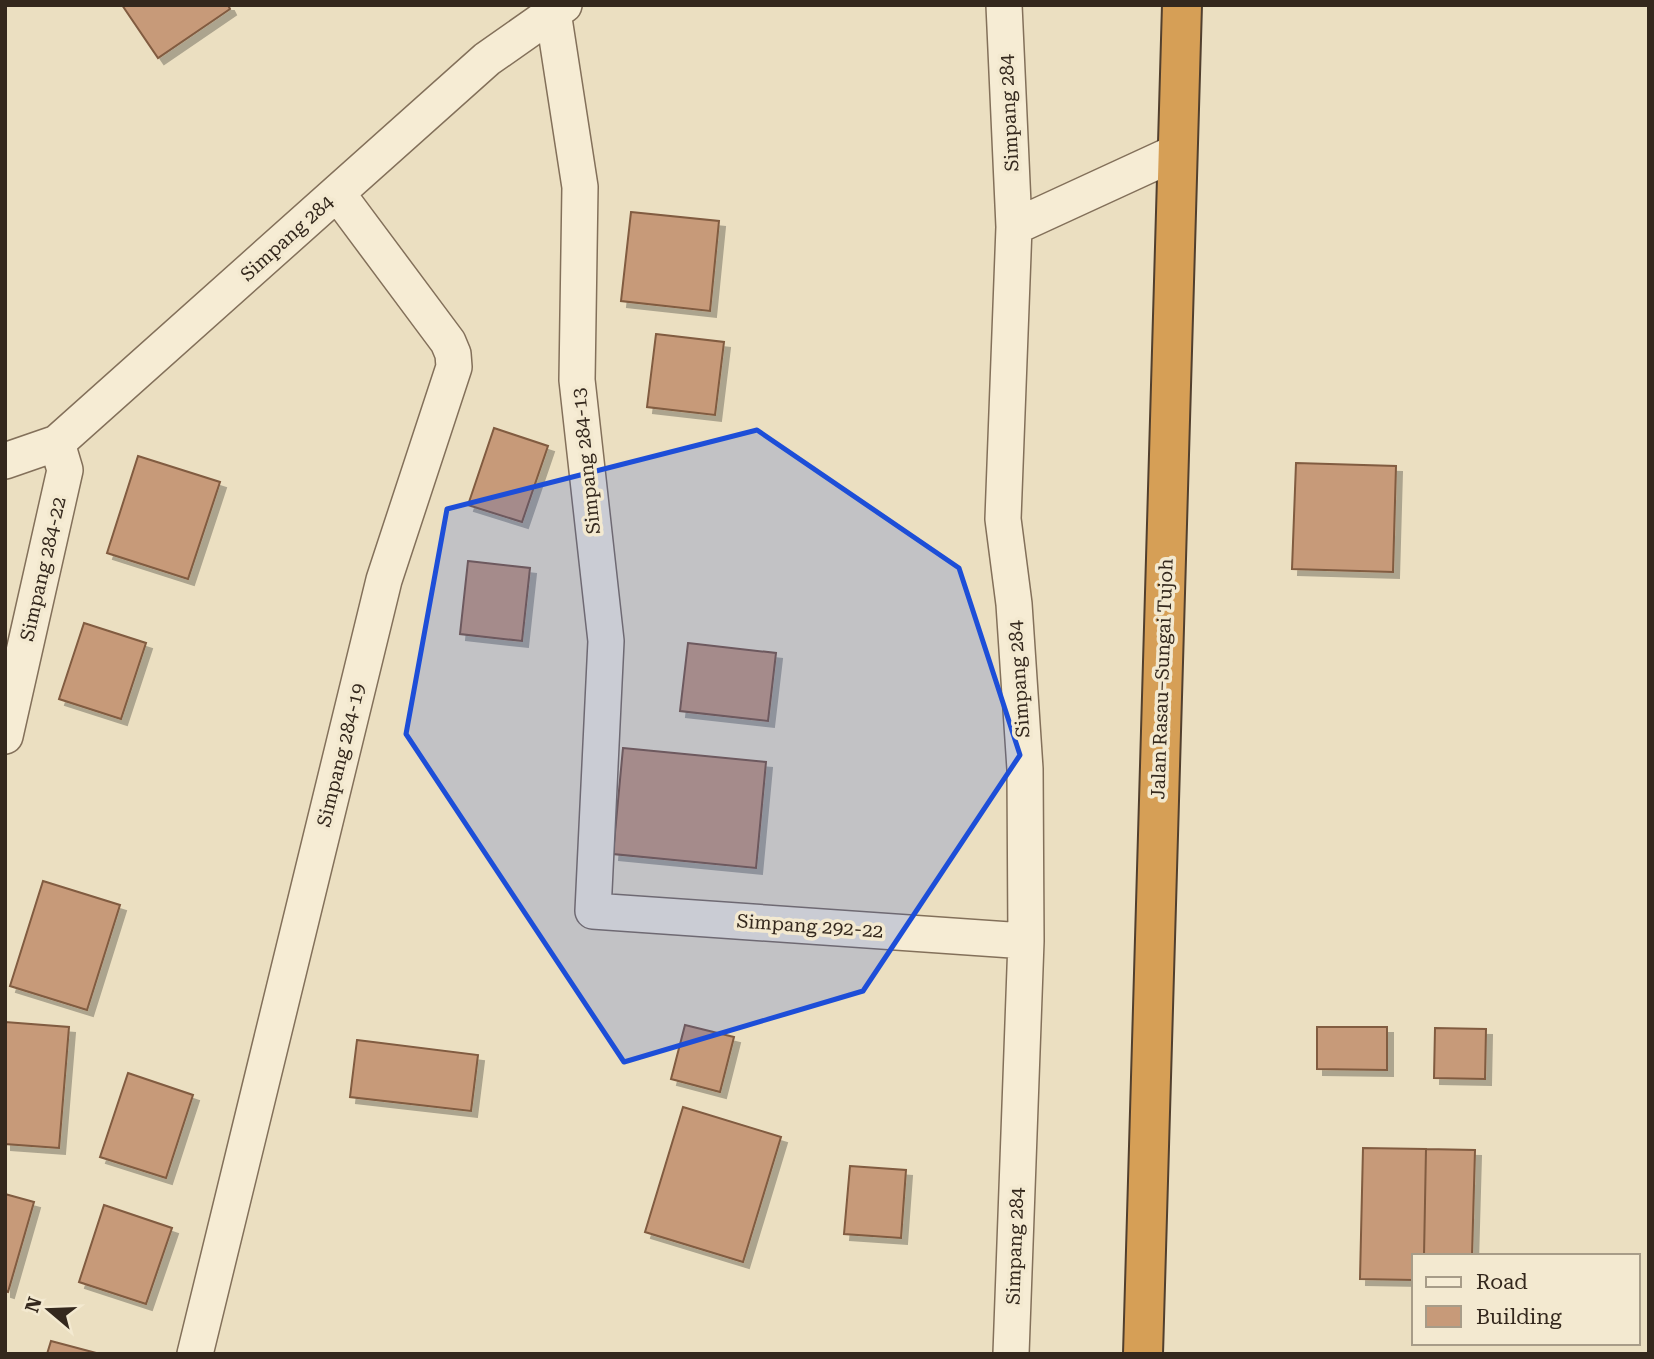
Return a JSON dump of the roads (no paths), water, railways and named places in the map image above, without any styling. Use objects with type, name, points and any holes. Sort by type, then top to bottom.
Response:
[{"type":"highway","name":"Jalan Rasau–Sungai Tujoh","points":[[1143,1354],[1182,5]]},
{"type":"street","name":"Simpang 284","points":[[1003,5],[1014,227],[1003,519],[1014,604],[1025,769],[1026,941],[1011,1354]]},
{"type":"street","name":"Simpang 284","points":[[5,461],[57,443],[487,59],[559,9]]},
{"type":"street","name":"Simpang 284-13","points":[[559,9],[580,187],[577,380],[606,641],[593,911]]},
{"type":"street","points":[[1014,227],[1177,152]]},
{"type":"street","name":"Simpang 284-19","points":[[195,1354],[384,580],[454,368],[453,354],[448,342],[337,193]]},
{"type":"street","name":"Simpang 284-22","points":[[5,736],[65,470],[57,443]]},
{"type":"street","name":"Simpang 292-22","points":[[593,911],[1026,941]]}]
